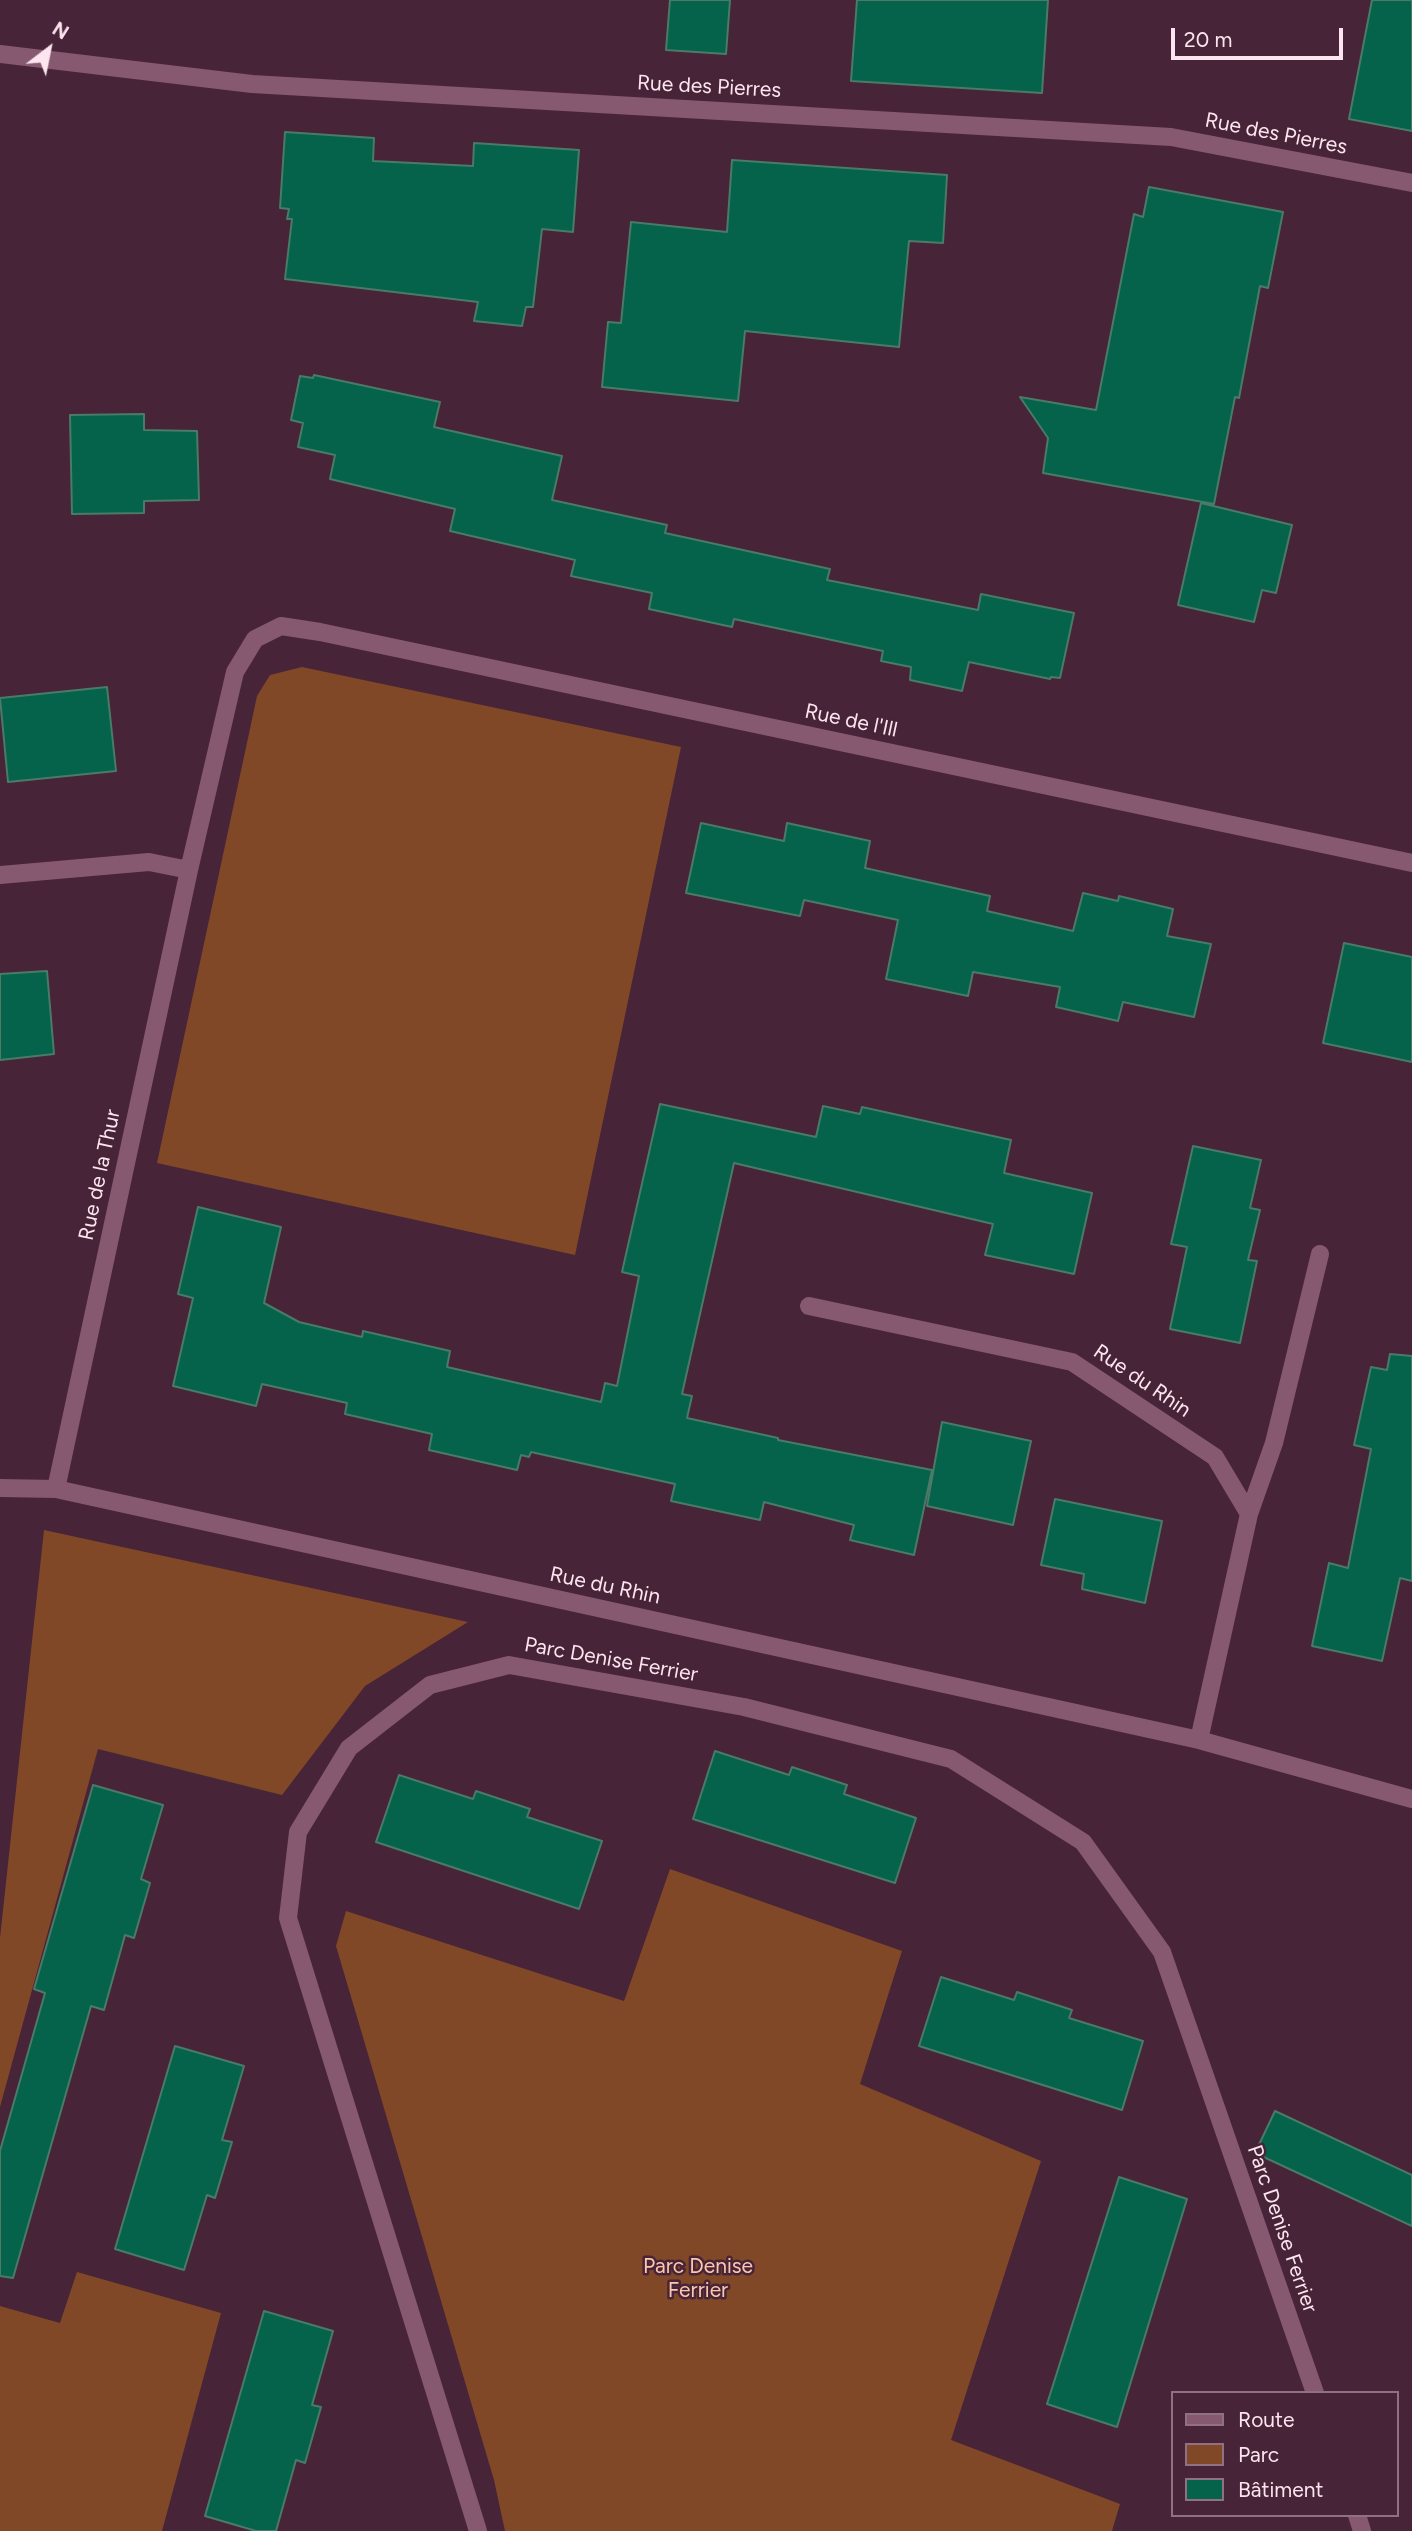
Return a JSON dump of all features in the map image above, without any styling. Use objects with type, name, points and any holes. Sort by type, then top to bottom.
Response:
[{"type":"street","name":"Rue des Pierres","points":[[0,54],[252,84],[1171,137],[1412,183]]},
{"type":"street","name":"Rue de l'Ill","points":[[281,626],[320,632],[1412,863]]},
{"type":"street","name":"Rue de la Thur","points":[[56,1489],[189,870],[235,672],[256,639],[281,626]]},
{"type":"street","points":[[0,875],[149,862],[189,870]]},
{"type":"street","points":[[1199,1740],[1249,1514],[1274,1443],[1321,1254]]},
{"type":"street","name":"Rue du Rhin","points":[[809,1306],[1072,1362],[1215,1457],[1249,1514]]},
{"type":"street","name":"Rue du Rhin","points":[[0,1488],[56,1489],[1199,1740],[1412,1799]]},
{"type":"street","name":"Parc Denise Ferrier","points":[[478,2531],[288,1918],[299,1832],[349,1748],[430,1685],[509,1665],[744,1707],[951,1759],[1083,1842],[1162,1952],[1314,2391]]},
{"type":"green space","points":[[302,667],[681,747],[575,1255],[157,1163],[257,696],[270,675]]},
{"type":"green space","points":[[44,1530],[468,1622],[365,1686],[282,1795],[98,1749],[0,2107],[0,1938]]},
{"type":"green space","name":"Parc Denise Ferrier","points":[[670,1869],[902,1951],[860,2084],[1041,2161],[951,2440],[1120,2504],[1112,2531],[505,2531],[494,2480],[336,1946],[346,1911],[624,2001]]},
{"type":"green space","points":[[77,2272],[221,2313],[162,2531],[0,2531],[0,2306],[60,2323]]},
{"type":"building","points":[[670,0],[730,0],[726,54],[666,50]]},
{"type":"building","points":[[857,0],[1048,0],[1042,93],[851,81]]},
{"type":"building","points":[[1372,0],[1412,0],[1412,131],[1349,119]]},
{"type":"building","points":[[285,132],[374,138],[373,161],[473,166],[474,143],[579,150],[573,232],[542,229],[533,307],[526,307],[522,326],[474,321],[478,302],[285,279],[292,219],[287,219],[289,209],[280,208]]},
{"type":"building","points":[[732,160],[947,175],[943,243],[909,241],[899,347],[745,331],[738,401],[602,387],[608,322],[621,323],[631,222],[727,232]]},
{"type":"building","points":[[1149,187],[1283,212],[1268,288],[1260,286],[1239,398],[1235,397],[1214,504],[1043,473],[1048,438],[1020,397],[1096,410],[1134,214],[1143,217]]},
{"type":"building","points":[[314,375],[440,402],[434,427],[562,456],[552,500],[667,525],[665,533],[830,569],[827,580],[978,610],[981,594],[1074,613],[1060,678],[1050,679],[969,662],[962,691],[910,680],[911,667],[881,661],[883,651],[734,619],[732,627],[649,609],[652,593],[571,576],[575,560],[450,531],[455,509],[330,479],[335,455],[298,447],[303,423],[291,420],[300,376],[313,378]]},
{"type":"building","points":[[144,414],[144,430],[197,431],[199,500],[144,501],[144,513],[72,514],[70,415]]},
{"type":"building","points":[[1201,503],[1292,525],[1276,593],[1262,590],[1254,622],[1178,605]]},
{"type":"building","points":[[107,687],[116,771],[8,782],[0,698]]},
{"type":"building","points":[[701,823],[784,841],[787,823],[870,841],[865,868],[990,896],[987,911],[1073,931],[1083,893],[1118,901],[1119,896],[1173,909],[1167,936],[1211,944],[1194,1017],[1123,1002],[1118,1021],[1056,1007],[1060,987],[973,972],[968,996],[886,979],[898,920],[804,900],[800,916],[686,893]]},
{"type":"building","points":[[1344,943],[1412,957],[1412,1062],[1323,1043]]},
{"type":"building","points":[[47,971],[54,1054],[0,1060],[0,974]]},
{"type":"building","points":[[660,1104],[816,1137],[823,1106],[860,1114],[862,1107],[1011,1140],[1004,1173],[1092,1193],[1074,1274],[985,1255],[993,1224],[734,1163],[682,1394],[692,1396],[687,1418],[778,1440],[932,1470],[914,1555],[850,1540],[854,1525],[764,1502],[760,1520],[671,1501],[675,1484],[531,1452],[529,1457],[521,1455],[517,1470],[429,1450],[432,1434],[345,1414],[347,1403],[262,1384],[256,1406],[173,1386],[193,1298],[178,1294],[198,1207],[281,1227],[264,1303],[299,1322],[362,1337],[363,1331],[450,1351],[447,1367],[601,1402],[605,1383],[617,1386],[639,1276],[622,1272]]},
{"type":"building","points":[[1193,1146],[1261,1160],[1250,1208],[1260,1210],[1248,1260],[1257,1261],[1240,1343],[1170,1329],[1187,1247],[1171,1244]]},
{"type":"building","points":[[1390,1354],[1412,1356],[1412,1581],[1400,1578],[1382,1661],[1312,1646],[1329,1563],[1348,1568],[1371,1449],[1354,1445],[1371,1367],[1387,1370]]},
{"type":"building","points":[[942,1422],[1031,1441],[1013,1525],[927,1506]]},
{"type":"building","points":[[1055,1499],[1162,1521],[1145,1603],[1082,1589],[1084,1574],[1041,1565]]},
{"type":"building","points":[[715,1751],[789,1775],[792,1767],[847,1785],[844,1794],[916,1818],[895,1883],[693,1819]]},
{"type":"building","points":[[399,1775],[473,1799],[476,1791],[530,1809],[527,1817],[602,1841],[579,1909],[376,1842]]},
{"type":"building","points":[[93,1785],[163,1805],[141,1879],[150,1883],[134,1938],[125,1935],[104,2010],[91,2006],[13,2278],[0,2276],[0,2151],[45,1993],[34,1989]]},
{"type":"building","points":[[941,1977],[1014,2000],[1017,1992],[1072,2010],[1069,2018],[1143,2041],[1122,2110],[919,2046]]},
{"type":"building","points":[[175,2046],[244,2066],[222,2140],[232,2142],[215,2198],[207,2195],[184,2270],[115,2249]]},
{"type":"building","points":[[1275,2111],[1412,2175],[1412,2226],[1255,2153]]},
{"type":"building","points":[[1119,2177],[1187,2199],[1117,2427],[1047,2404]]},
{"type":"building","points":[[264,2311],[333,2331],[312,2405],[321,2407],[305,2463],[296,2460],[276,2531],[256,2531],[205,2516]]}]
